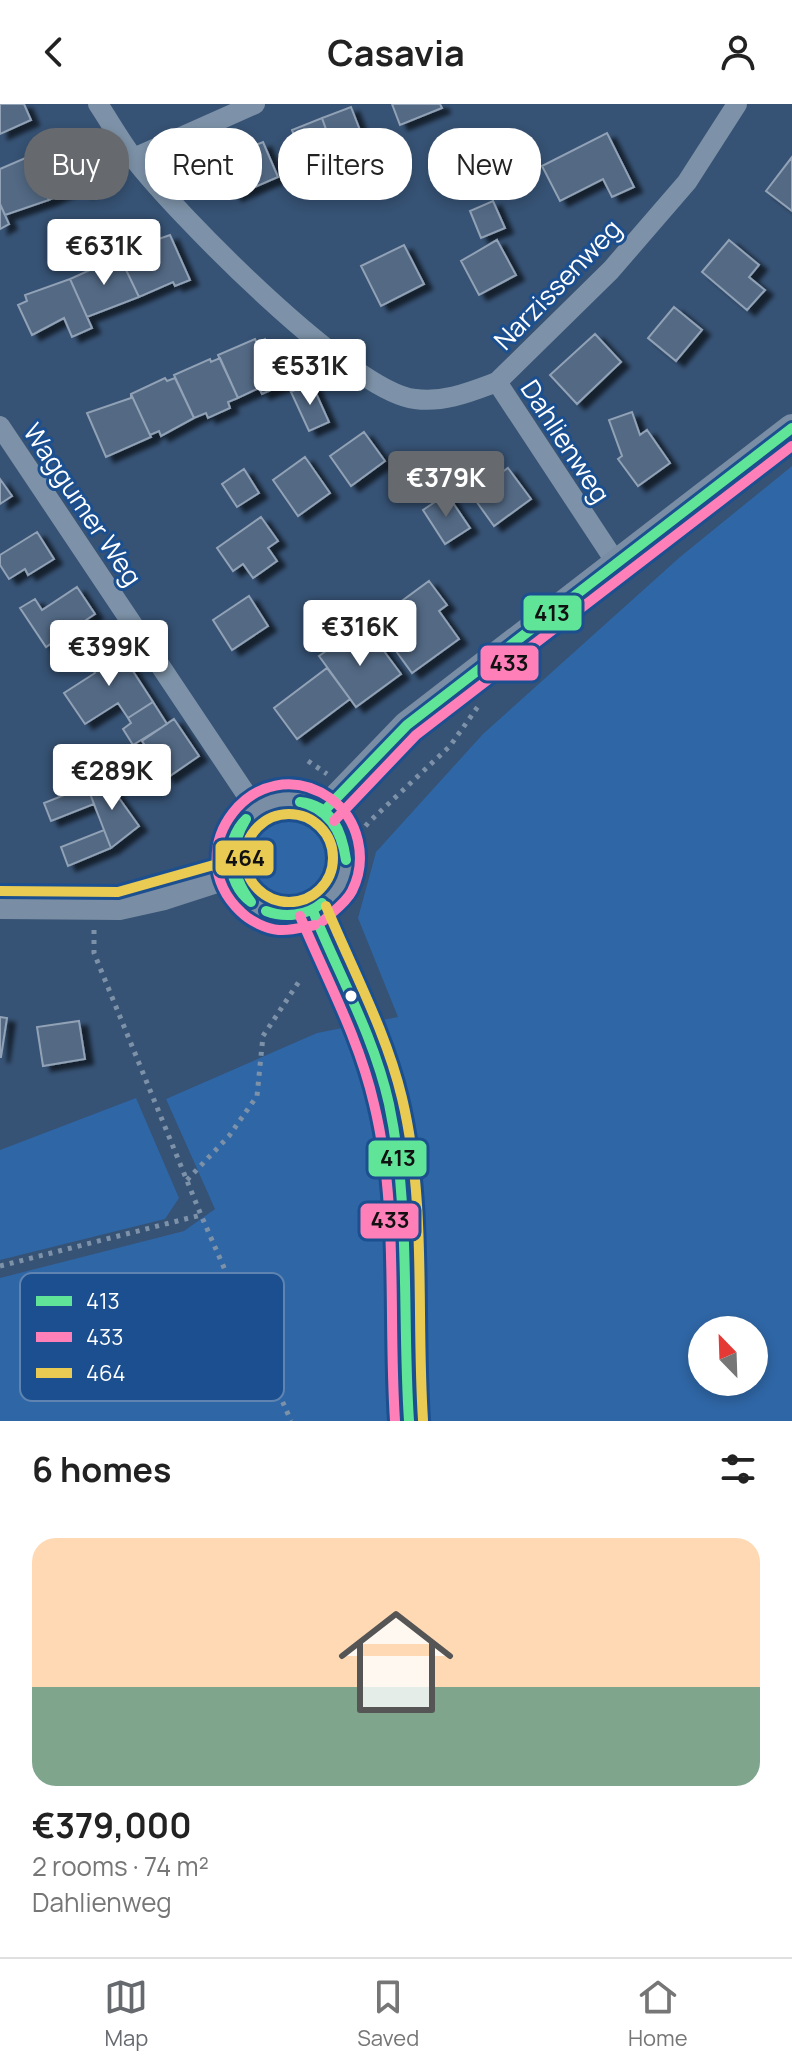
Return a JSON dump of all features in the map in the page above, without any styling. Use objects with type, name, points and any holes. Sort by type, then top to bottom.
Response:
[{"type":"main road","points":[[324,811],[407,725],[792,428]]},
{"type":"main road","points":[[291,799],[324,811],[335,822],[346,849],[347,863],[337,891],[313,911],[290,916],[265,911],[245,896],[232,874],[230,859],[237,831],[256,809],[273,801],[291,799]]},
{"type":"main road","points":[[0,905],[94,907],[141,902],[232,874]]},
{"type":"main road","points":[[313,911],[367,1034],[388,1101],[402,1197],[409,1421]]},
{"type":"street","name":"Dahlienweg","points":[[98,104],[134,158],[180,213],[331,355],[412,399],[450,399],[497,382],[617,564]]},
{"type":"street","points":[[134,158],[255,104]]},
{"type":"street","name":"Narzissenweg","points":[[497,382],[611,270],[687,182],[737,104]]},
{"type":"street","name":"Waggumer Weg","points":[[0,426],[256,809]]},
{"type":"path","points":[[346,849],[368,823],[450,746],[477,706],[489,697]]},
{"type":"path","points":[[308,761],[332,778]]},
{"type":"path","points":[[408,775],[414,781]]},
{"type":"path","points":[[365,805],[377,815]]},
{"type":"path","points":[[94,907],[94,953],[227,1273]]},
{"type":"path","points":[[187,1180],[229,1136],[257,1096],[263,1036],[300,980]]},
{"type":"path","points":[[0,1266],[201,1215]]},
{"type":"path","points":[[283,1401],[291,1421]]},
{"type":"shaded area","points":[[792,466],[792,1421],[0,1421],[0,1278],[184,1231],[215,1209],[166,1099],[317,1033],[398,1017],[358,918],[376,852],[483,734],[680,557]]},
{"type":"shaded area","points":[[288,817],[317,829],[329,858],[317,887],[288,899],[259,887],[247,858],[259,829]]},
{"type":"shaded area","points":[[136,1098],[179,1198],[165,1219],[0,1260],[0,1150]]},
{"type":"building","points":[[0,104],[24,104],[31,120],[0,134]]},
{"type":"building","points":[[392,104],[440,104],[442,108],[400,125]]},
{"type":"building","points":[[351,107],[359,128],[326,128],[322,118]]},
{"type":"building","points":[[322,118],[326,128],[297,128]]},
{"type":"building","points":[[607,133],[634,187],[612,197],[603,179],[560,201],[542,166]]},
{"type":"building","points":[[262,142],[278,177],[262,184]]},
{"type":"building","points":[[792,157],[792,211],[766,191]]},
{"type":"building","points":[[24,159],[24,200],[49,200],[5,215],[0,204],[0,169]]},
{"type":"building","points":[[493,201],[505,228],[481,238],[470,211]]},
{"type":"building","points":[[0,204],[9,224],[0,229]]},
{"type":"building","points":[[170,235],[190,280],[175,286],[173,282],[139,297],[118,253]]},
{"type":"building","points":[[497,240],[516,275],[479,295],[461,261]]},
{"type":"building","points":[[729,240],[759,265],[749,277],[765,290],[747,310],[702,272]]},
{"type":"building","points":[[404,245],[424,284],[381,306],[361,266]]},
{"type":"building","points":[[118,253],[139,297],[87,317],[70,279],[108,262],[107,259]]},
{"type":"building","points":[[70,279],[92,328],[72,337],[64,318],[32,335],[18,305],[27,301],[25,295]]},
{"type":"building","points":[[674,307],[702,330],[676,361],[648,338]]},
{"type":"building","points":[[595,334],[621,362],[577,404],[550,375]]},
{"type":"building","points":[[255,339],[257,343],[265,339],[285,384],[262,394],[259,388],[238,398],[218,355]]},
{"type":"building","points":[[220,358],[238,398],[228,402],[230,408],[208,418],[206,413],[194,418],[174,375],[210,359],[211,362]]},
{"type":"building","points":[[165,378],[167,381],[175,378],[194,418],[161,436],[159,431],[150,435],[131,394]]},
{"type":"building","points":[[311,382],[329,422],[309,431],[291,392]]},
{"type":"building","points":[[131,394],[151,437],[106,457],[87,413],[131,398]]},
{"type":"building","points":[[632,412],[640,435],[647,430],[670,463],[638,486],[618,459],[622,456],[609,420]]},
{"type":"building","points":[[364,432],[385,461],[351,486],[330,456]]},
{"type":"building","points":[[305,457],[330,493],[298,516],[273,480]]},
{"type":"building","points":[[508,468],[531,499],[494,526],[471,494]]},
{"type":"building","points":[[244,469],[259,493],[237,507],[222,484]]},
{"type":"building","points":[[0,479],[12,496],[0,504]]},
{"type":"building","points":[[447,494],[470,528],[445,544],[423,510]]},
{"type":"building","points":[[261,517],[278,541],[268,548],[277,561],[253,578],[243,564],[233,571],[217,548]]},
{"type":"building","points":[[37,532],[54,559],[28,575],[25,569],[9,579],[0,565],[0,555]]},
{"type":"building","points":[[429,581],[447,605],[439,611],[459,639],[412,673],[388,640],[409,625],[395,606]]},
{"type":"building","points":[[77,587],[95,614],[46,647],[20,608],[35,599],[42,610]]},
{"type":"building","points":[[249,596],[268,626],[232,650],[213,620]]},
{"type":"building","points":[[372,635],[401,674],[356,707],[319,656],[345,638],[353,649]]},
{"type":"building","points":[[116,645],[153,702],[128,718],[118,703],[85,724],[64,693],[95,673],[89,663]]},
{"type":"building","points":[[327,668],[350,699],[297,739],[274,708]]},
{"type":"building","points":[[153,702],[167,724],[133,745],[123,729],[131,723],[128,718]]},
{"type":"building","points":[[174,719],[199,756],[167,778],[142,741]]},
{"type":"building","points":[[104,777],[139,826],[111,848],[87,786]]},
{"type":"building","points":[[87,786],[94,804],[51,821],[44,803]]},
{"type":"building","points":[[104,830],[111,848],[68,866],[61,847]]},
{"type":"building","points":[[0,1017],[7,1018],[1,1057],[0,1057]]},
{"type":"building","points":[[79,1021],[85,1059],[43,1066],[37,1027]]},
{"type":"transit line","name":"413","points":[[324,811],[407,725],[792,428]]},
{"type":"transit line","name":"433","points":[[334,821],[416,735],[792,446]]},
{"type":"transit line","name":"433","points":[[315,925],[283,930],[264,926],[241,912],[223,887],[217,861],[221,835],[233,813],[252,795],[276,786],[302,786],[330,798],[348,817],[360,853],[357,879],[346,899],[323,921]]},
{"type":"transit line","name":"413","points":[[300,802],[311,804],[328,814],[342,840],[346,860]]},
{"type":"transit line","name":"413","points":[[300,802],[319,810],[332,823],[341,840],[346,860]]},
{"type":"transit line","name":"464","points":[[289,814],[314,821],[326,833],[333,858],[326,883],[314,895],[289,902],[264,895],[252,883],[245,858],[252,833],[264,821],[289,814]]},
{"type":"transit line","name":"413","points":[[246,819],[240,829],[234,861],[239,882],[251,902]]},
{"type":"transit line","name":"413","points":[[246,819],[234,838],[230,861],[236,884],[251,902]]},
{"type":"transit line","name":"464","points":[[0,891],[118,892],[228,861]]},
{"type":"transit line","name":"413","points":[[266,911],[280,915],[295,914],[309,911],[322,903]]},
{"type":"transit line","name":"464","points":[[326,906],[387,1049],[410,1138],[418,1218],[423,1420]]},
{"type":"transit line","name":"413","points":[[313,911],[365,1030],[389,1104],[403,1222],[409,1421]]},
{"type":"transit line","name":"433","points":[[300,916],[360,1056],[382,1143],[390,1221],[395,1421]]}]
